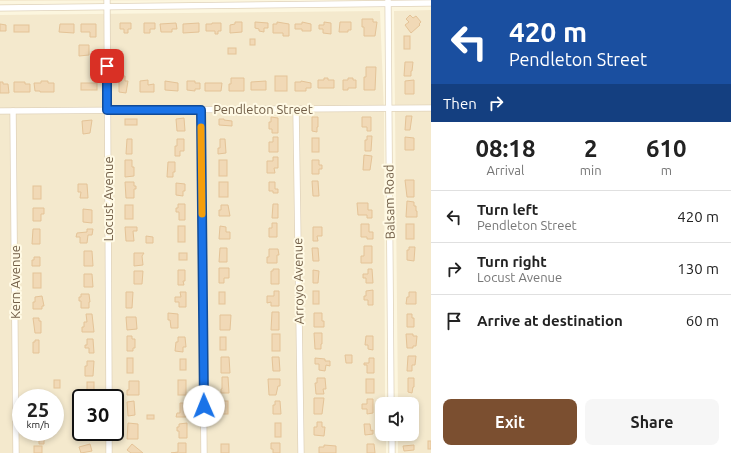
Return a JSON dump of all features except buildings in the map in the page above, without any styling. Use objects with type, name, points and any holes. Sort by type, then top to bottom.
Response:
[{"type":"street","name":"Locust Avenue","points":[[106,0],[109,389]]},
{"type":"street","points":[[0,8],[388,2],[431,3]]},
{"type":"street","name":"Balsam Road","points":[[388,2],[391,397]]},
{"type":"street","name":"Pendleton Street","points":[[0,111],[431,108]]},
{"type":"street","name":"Arroyo Avenue","points":[[296,109],[301,453]]},
{"type":"street","points":[[201,110],[204,453]]},
{"type":"street","name":"Kern Avenue","points":[[13,111],[16,453]]},
{"type":"street","points":[[109,441],[109,453]]},
{"type":"street","points":[[392,441],[392,453]]},
{"type":"shaded area","points":[[0,0],[199,0],[0,1]]},
{"type":"shaded area","points":[[431,10],[431,453],[398,453],[398,441],[419,441],[419,397],[398,397],[394,11]]},
{"type":"shaded area","points":[[380,11],[384,113],[385,397],[375,397],[375,441],[386,441],[386,453],[0,453],[0,15]]},
{"type":"slow traffic","points":[[201,127],[202,214]]},
{"type":"route","points":[[107,66],[107,110],[201,110],[204,406]]}]
